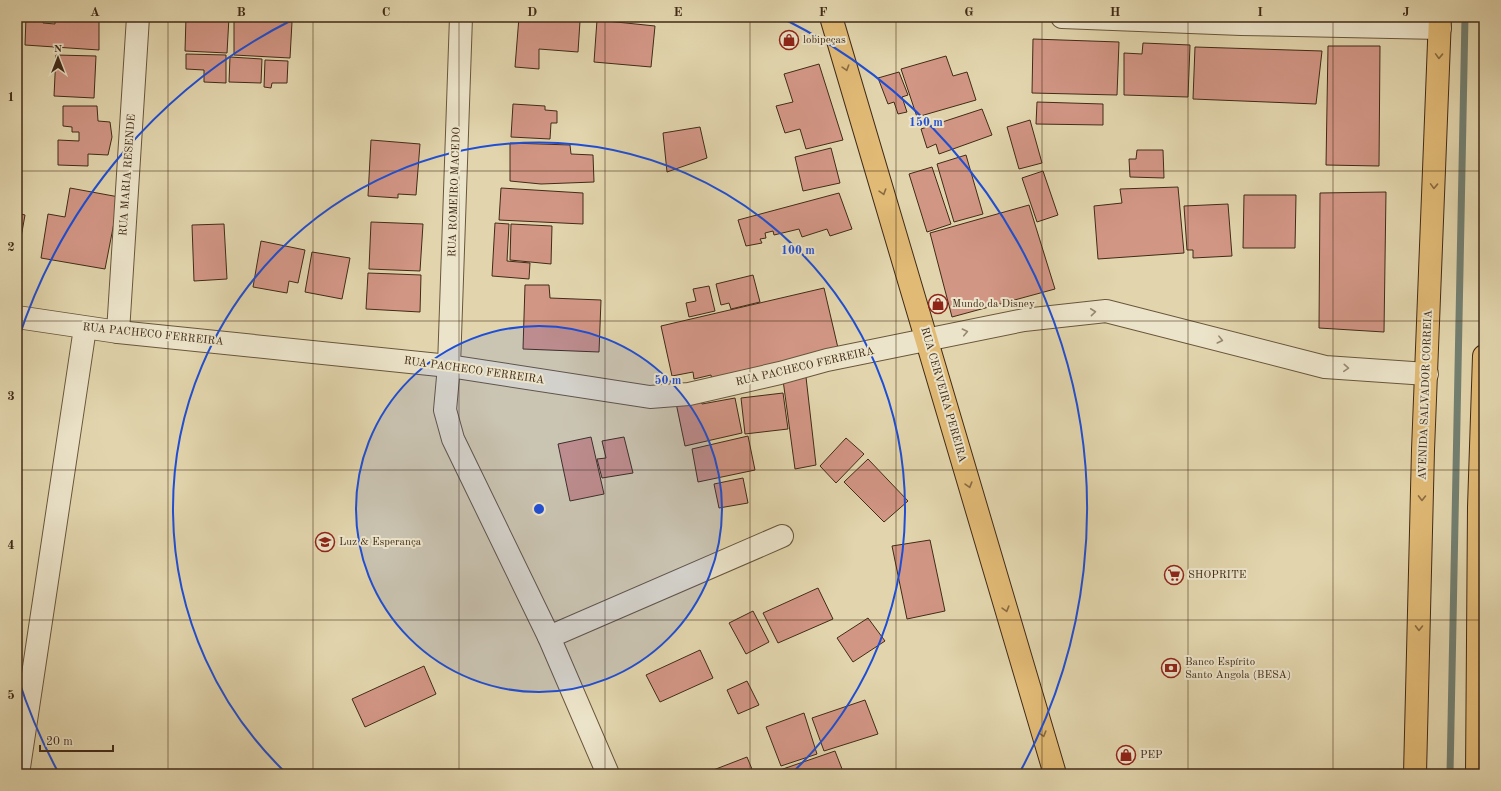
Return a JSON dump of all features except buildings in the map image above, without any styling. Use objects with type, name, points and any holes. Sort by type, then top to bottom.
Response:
[{"type":"main road","name":"RUA CERVEIRA PEREIRA","points":[[831,17],[1054,774]]},
{"type":"main road","name":"AVENIDA SALVADOR CORREIA","points":[[1415,774],[1423,450],[1440,23]]},
{"type":"main road","points":[[1477,774],[1479,507],[1484,356]]},
{"type":"street","name":"RUA MARIA RESENDE","points":[[118,332],[138,17]]},
{"type":"street","name":"RUA ROMEIRO MACEDO","points":[[461,17],[450,366],[445,410],[453,439],[549,637],[608,774]]},
{"type":"street","points":[[1062,17],[1440,23]]},
{"type":"street","name":"RUA PACHECO FERREIRA","points":[[17,317],[118,332],[450,366],[650,397],[689,394],[780,373],[827,360],[1024,320],[1106,311],[1325,367],[1427,374]]},
{"type":"street","points":[[18,774],[85,328]]},
{"type":"street","points":[[549,637],[782,536]]},
{"type":"waterway","points":[[1450,774],[1465,17]]},
{"type":"place","name":"lobipeças","points":[[789,40]]},
{"type":"place","name":"Mundo da Disney","points":[[938,304]]},
{"type":"place","name":"Luz & Esperança","points":[[325,542]]},
{"type":"place","name":"SHOPRITE","points":[[1174,575]]},
{"type":"place","name":"Banco Espírito Santo Angola (BESA)","points":[[1171,668]]},
{"type":"place","name":"PEP","points":[[1126,755]]}]
